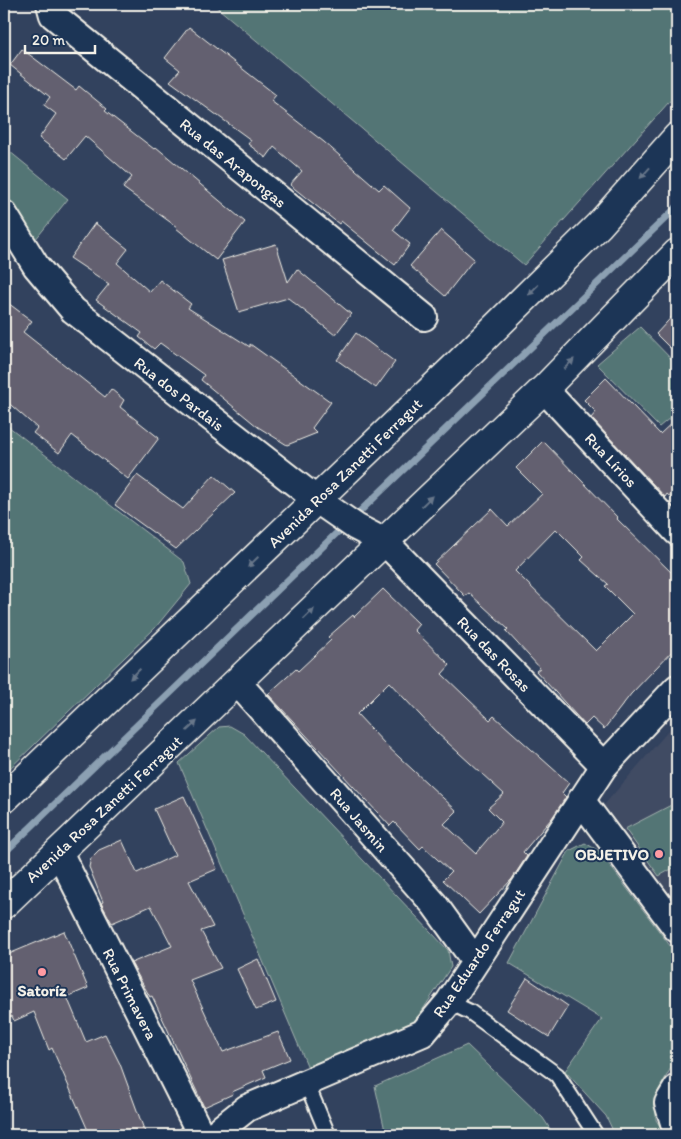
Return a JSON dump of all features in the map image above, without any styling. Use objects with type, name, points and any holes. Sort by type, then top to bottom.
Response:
[{"type":"main road","name":"Avenida Rosa Zanetti Ferragut","points":[[4,799],[317,500],[599,224],[677,137]]},
{"type":"main road","name":"Avenida Rosa Zanetti Ferragut","points":[[4,904],[544,389],[677,253]]},
{"type":"street","name":"Rua das Arapongas","points":[[50,4],[53,15],[424,317]]},
{"type":"street","name":"Rua dos Pardais","points":[[4,214],[36,266],[73,310],[317,500],[356,527],[385,542]]},
{"type":"street","name":"Rua Lírios","points":[[544,389],[677,532]]},
{"type":"street","name":"Rua das Rosas","points":[[385,542],[604,766]]},
{"type":"street","name":"Rua Jasmin","points":[[238,682],[434,904],[475,961]]},
{"type":"street","name":"Rua Eduardo Ferragut","points":[[214,1135],[247,1108],[424,1033],[449,1002],[604,766],[677,688]]},
{"type":"street","points":[[581,800],[677,930]]},
{"type":"street","name":"Rua Primavera","points":[[59,852],[201,1135]]},
{"type":"street","points":[[677,1088],[668,1103],[677,1133]]},
{"type":"lane","points":[[449,1002],[470,1012],[557,1074],[596,1135]]},
{"type":"lane","points":[[306,1082],[328,1135]]},
{"type":"shaded area","name":"OBJETIVO","points":[[677,721],[677,903],[604,805]]},
{"type":"green space","points":[[213,4],[677,4],[677,93],[524,265]]},
{"type":"green space","points":[[4,147],[68,199],[31,245],[4,203]]},
{"type":"green space","points":[[640,327],[677,365],[677,412],[659,427],[597,364]]},
{"type":"green space","points":[[4,423],[184,562],[191,584],[155,628],[4,774]]},
{"type":"green space","points":[[230,726],[244,734],[448,950],[451,967],[410,1029],[309,1070],[179,763],[219,727]]},
{"type":"green space","points":[[677,802],[677,866],[659,876],[625,829]]},
{"type":"green space","points":[[585,843],[599,851],[677,955],[677,1057],[656,1095],[656,1120],[666,1135],[615,1135],[606,1116],[565,1071],[602,1019],[509,963],[569,851]]},
{"type":"green space","points":[[467,1045],[543,1118],[554,1135],[386,1135],[375,1086]]},
{"type":"building","points":[[189,27],[276,95],[271,101],[324,142],[379,190],[384,185],[410,208],[393,230],[410,244],[395,265],[341,221],[339,224],[290,185],[302,171],[274,147],[266,158],[248,144],[251,140],[170,81],[180,70],[165,58]]},
{"type":"building","points":[[22,49],[76,90],[79,86],[107,109],[105,111],[154,149],[156,147],[245,222],[216,260],[177,227],[123,188],[132,177],[85,136],[66,159],[39,138],[56,114],[44,105],[50,97],[10,65]]},
{"type":"building","points":[[95,223],[128,249],[117,263],[150,292],[160,280],[191,304],[188,308],[250,347],[250,344],[331,402],[312,428],[317,433],[287,445],[258,427],[201,380],[204,375],[160,343],[154,349],[139,337],[142,333],[96,300],[109,284],[70,258]]},
{"type":"building","points":[[441,230],[474,259],[445,296],[410,266]]},
{"type":"building","points":[[276,244],[288,282],[297,269],[351,314],[335,335],[288,298],[239,312],[222,260]]},
{"type":"building","points":[[4,300],[32,321],[23,332],[105,397],[111,389],[124,400],[120,407],[159,438],[128,479],[72,435],[59,453],[33,433],[37,428],[4,399]]},
{"type":"building","points":[[677,311],[677,355],[656,334]]},
{"type":"building","points":[[356,333],[395,362],[376,388],[337,360]]},
{"type":"building","points":[[606,378],[660,434],[677,418],[677,503],[667,494],[665,497],[591,418],[596,412],[584,400]]},
{"type":"building","points":[[543,441],[617,519],[677,578],[677,646],[631,694],[604,729],[592,718],[585,725],[536,671],[540,668],[506,631],[508,629],[469,593],[465,596],[434,564],[492,509],[508,526],[542,494],[516,468]],"holes":[[[556,529],[584,557],[581,560],[608,584],[605,586],[633,614],[596,651],[515,571]]]},
{"type":"building","points":[[137,475],[183,509],[214,475],[235,493],[176,549],[115,505]]},
{"type":"building","points":[[383,589],[419,624],[414,630],[450,665],[442,674],[490,720],[494,716],[569,783],[562,793],[566,797],[552,818],[523,852],[527,856],[512,879],[479,914],[443,880],[451,872],[423,846],[420,849],[394,822],[390,826],[268,694],[296,669],[298,671],[331,640],[328,637],[353,615],[354,617]],"holes":[[[389,682],[436,732],[504,794],[488,808],[502,822],[476,853],[444,824],[457,811],[385,744],[357,714]]]},
{"type":"building","points":[[184,796],[217,869],[189,881],[213,927],[201,931],[221,968],[190,980],[223,1052],[278,1032],[290,1059],[263,1070],[266,1077],[204,1107],[152,996],[150,997],[131,963],[172,946],[151,906],[112,923],[101,903],[103,902],[89,867],[91,858],[99,850],[122,840],[137,873],[175,855],[154,809]]},
{"type":"building","points":[[64,931],[88,988],[67,997],[86,1042],[105,1034],[120,1064],[146,1135],[90,1135],[52,1048],[49,1050],[34,1012],[14,1021],[12,1016],[4,1019],[4,956]]},
{"type":"building","points":[[258,959],[276,1002],[256,1010],[237,969]]},
{"type":"building","points":[[527,978],[568,1006],[549,1037],[507,1010]]},
{"type":"waterway","points":[[352,519],[677,207]]},
{"type":"waterway","points":[[4,853],[344,526]]},
{"type":"place","name":"OBJETIVO","points":[[659,854]]},
{"type":"place","name":"Satoríz","points":[[42,972]]}]
